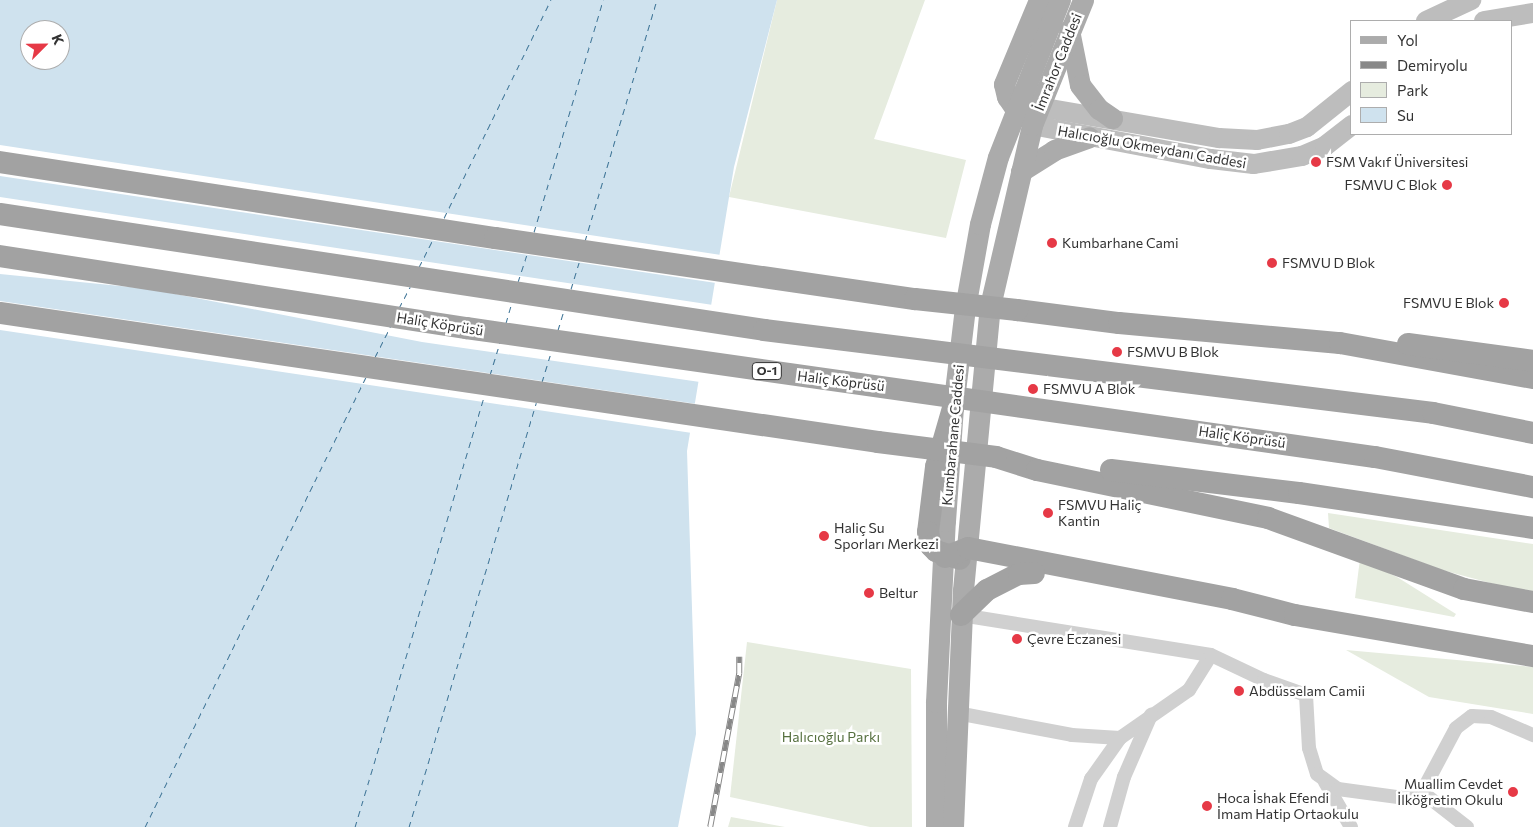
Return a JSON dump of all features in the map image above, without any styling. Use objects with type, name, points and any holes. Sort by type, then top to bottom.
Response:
[{"type":"highway","points":[[0,162],[915,299],[1119,323],[1340,343],[1533,378]]},
{"type":"highway","points":[[0,214],[764,330],[1432,413],[1533,433]]},
{"type":"highway","name":"Haliç Köprüsü","points":[[0,256],[457,326],[1375,456],[1533,487]]},
{"type":"highway","points":[[0,313],[996,457],[1299,493],[1533,528]]},
{"type":"highway","points":[[1340,343],[1403,343],[1533,361]]},
{"type":"highway","points":[[953,408],[936,467],[928,532],[931,546],[945,557],[967,554],[1260,605],[1295,615],[1533,656]]},
{"type":"highway","points":[[996,457],[1037,470],[1268,518],[1429,577],[1509,599],[1533,602]]},
{"type":"highway","points":[[967,554],[1034,573],[1270,616],[1295,615]]},
{"type":"highway","points":[[961,615],[987,590],[1019,574],[1034,573]]},
{"type":"highway","points":[[1509,599],[1533,616]]},
{"type":"main road","points":[[1036,116],[1015,110],[1004,84],[1039,0]]},
{"type":"main road","name":"İmrahor Caddesi","points":[[1015,110],[1060,0]]},
{"type":"main road","name":"İmrahor Caddesi","points":[[1036,116],[1069,30],[1083,0]]},
{"type":"main road","points":[[1428,20],[1470,0]]},
{"type":"main road","points":[[1490,20],[1533,13]]},
{"type":"main road","points":[[1069,30],[1080,85],[1099,109],[1112,118]]},
{"type":"main road","name":"Halıcıoğlu Okmeydanı Caddesi","points":[[1036,116],[1112,118],[1219,138],[1257,140],[1307,127],[1350,94]]},
{"type":"main road","name":"Kumbarahane Caddesi","points":[[953,408],[980,224],[1015,110]]},
{"type":"main road","name":"Kumbarahane Caddesi","points":[[953,827],[961,615],[990,306],[1021,171],[1036,116]]},
{"type":"main road","name":"Halıcıoğlu Okmeydanı Caddesi","points":[[1036,116],[1089,137],[1254,164],[1302,156],[1325,146],[1350,127]]},
{"type":"main road","points":[[1021,171],[1054,150],[1089,137]]},
{"type":"main road","points":[[936,827],[936,702],[945,557]]},
{"type":"street","points":[[961,615],[1210,655],[1264,680],[1306,695],[1309,748],[1318,774],[1338,789],[1406,798],[1422,792],[1456,728],[1472,716],[1491,717],[1533,735]]},
{"type":"street","points":[[1076,827],[1091,779],[1120,738],[1152,714],[1190,690],[1210,655]]},
{"type":"street","points":[[957,713],[1072,735],[1120,738]]},
{"type":"street","points":[[1110,827],[1124,777],[1152,714]]},
{"type":"street","points":[[1322,778],[1351,827]]},
{"type":"street","points":[[1422,792],[1467,827]]},
{"type":"green space","points":[[777,0],[925,0],[874,139],[966,160],[946,238],[729,197]]},
{"type":"green space","points":[[1328,513],[1533,544],[1533,591],[1505,587],[1442,570],[1329,528]]},
{"type":"green space","points":[[1360,559],[1397,577],[1456,614],[1454,617],[1355,598]]},
{"type":"green space","name":"Halıcıoğlu Parkı","points":[[747,642],[911,669],[912,827],[870,827],[730,797]]},
{"type":"green space","points":[[1346,650],[1533,667],[1533,714],[1429,697]]},
{"type":"green space","points":[[731,817],[785,827],[728,827]]},
{"type":"water","points":[[0,0],[777,0],[734,167],[687,451],[696,734],[678,827],[0,827]]},
{"type":"pier","points":[[0,145],[721,255],[716,283],[0,176]]},
{"type":"pier","points":[[0,197],[713,305],[700,382],[422,342],[150,289],[0,274]]},
{"type":"pier","points":[[0,301],[697,404],[692,433],[0,330]]},
{"type":"ferry route","points":[[444,218],[551,0]]},
{"type":"ferry route","points":[[534,232],[603,0]]},
{"type":"ferry route","points":[[585,241],[657,0]]},
{"type":"ferry route","points":[[419,267],[433,240]]},
{"type":"ferry route","points":[[518,282],[527,255]]},
{"type":"ferry route","points":[[571,289],[579,262]]},
{"type":"ferry route","points":[[399,308],[410,287]]},
{"type":"ferry route","points":[[506,323],[512,302]]},
{"type":"ferry route","points":[[558,330],[564,310]]},
{"type":"ferry route","points":[[375,357],[390,327]]},
{"type":"ferry route","points":[[490,375],[500,343]]},
{"type":"ferry route","points":[[542,382],[552,350]]},
{"type":"ferry route","points":[[145,827],[366,377]]},
{"type":"ferry route","points":[[355,827],[484,396]]},
{"type":"ferry route","points":[[409,827],[536,403]]},
{"type":"railway","points":[[710,827],[739,674],[739,657]]},
{"type":"place","name":"FSM Vakıf Üniversitesi","points":[[1316,162]]},
{"type":"place","name":"FSMVU C Blok","points":[[1447,185]]},
{"type":"place","name":"Kumbarhane Cami","points":[[1052,243]]},
{"type":"place","name":"FSMVU D Blok","points":[[1272,263]]},
{"type":"place","name":"FSMVU E Blok","points":[[1504,303]]},
{"type":"place","name":"FSMVU B Blok","points":[[1117,352]]},
{"type":"place","name":"FSMVU A Blok","points":[[1033,389]]},
{"type":"place","name":"FSMVU Haliç Kantin","points":[[1048,513]]},
{"type":"place","name":"Haliç Su Sporları Merkezi","points":[[824,536]]},
{"type":"place","name":"Beltur","points":[[869,593]]},
{"type":"place","name":"Çevre Eczanesi","points":[[1017,639]]},
{"type":"place","name":"Abdüsselam Camii","points":[[1239,691]]},
{"type":"place","name":"Muallim Cevdet İlköğretim Okulu","points":[[1513,792]]},
{"type":"place","name":"Hoca İshak Efendi İmam Hatip Ortaokulu","points":[[1207,806]]}]
